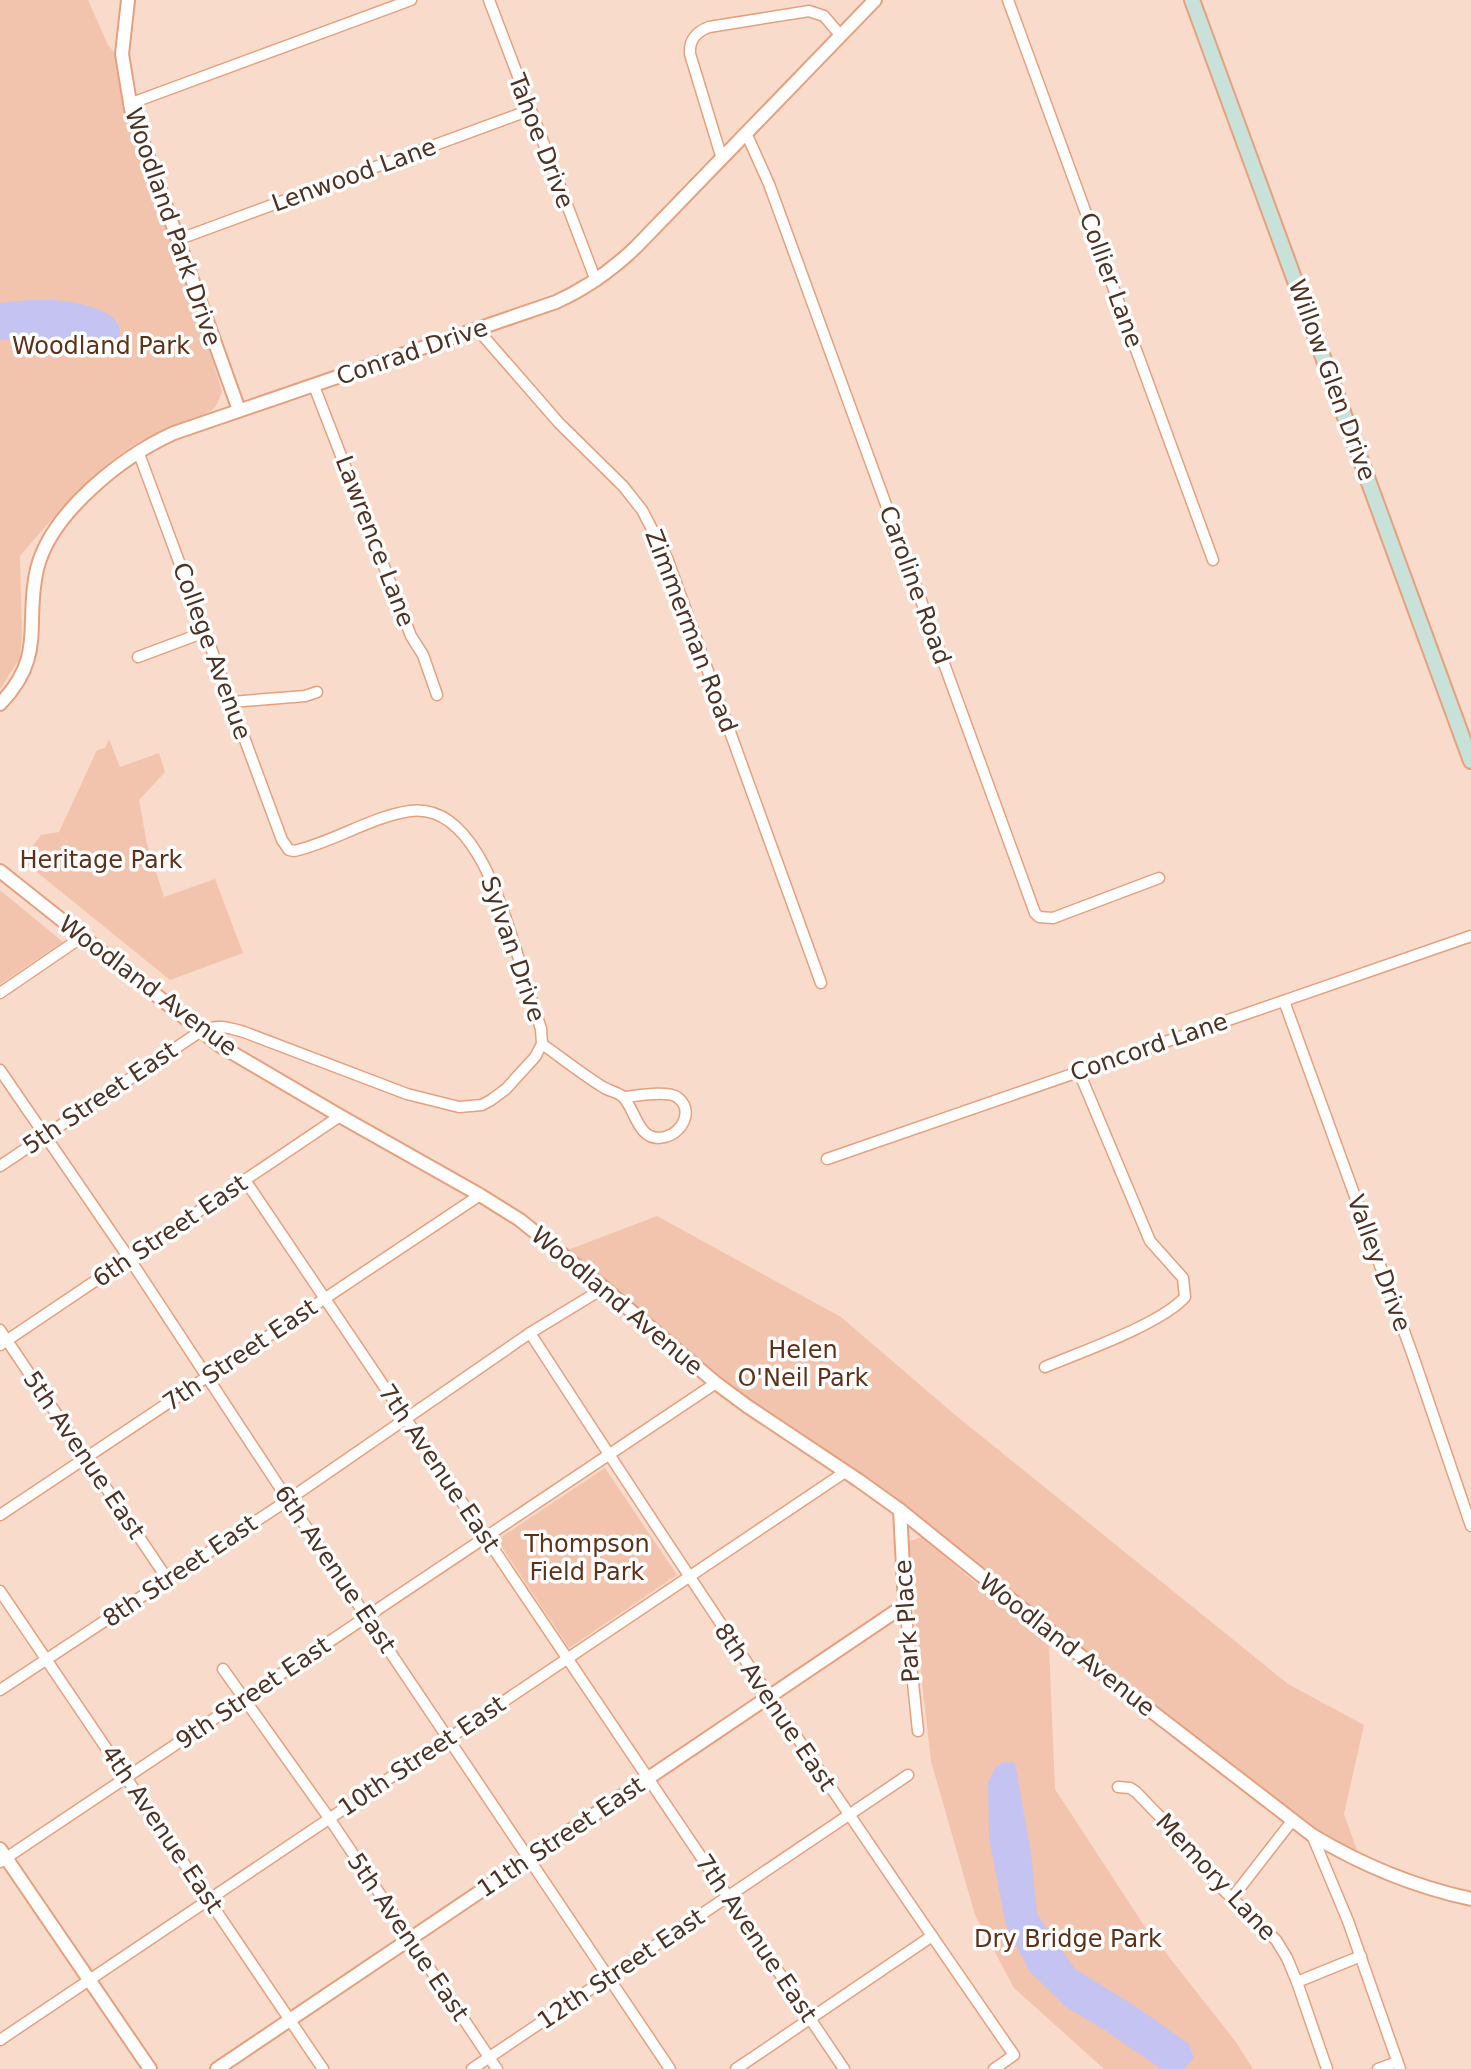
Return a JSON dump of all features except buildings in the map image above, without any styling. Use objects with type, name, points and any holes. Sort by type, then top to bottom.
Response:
[{"type":"main road","name":"Willow Glen Drive","points":[[1192,0],[1471,761]]},
{"type":"street","name":"Woodland Park Drive","points":[[128,0],[122,54],[130,104],[239,410]]},
{"type":"street","points":[[130,104],[411,0]]},
{"type":"street","name":"Tahoe Drive","points":[[489,0],[596,281]]},
{"type":"street","name":"Conrad Drive","points":[[0,704],[22,676],[29,654],[38,567],[50,539],[101,480],[138,451],[174,433],[556,302],[596,281],[636,247],[875,0]]},
{"type":"street","name":"Collier Lane","points":[[1008,0],[1213,560]]},
{"type":"street","points":[[722,159],[690,54],[692,40],[698,33],[709,27],[809,11],[824,16],[841,36]]},
{"type":"street","name":"Lenwood Lane","points":[[177,240],[530,110]]},
{"type":"street","name":"Caroline Road","points":[[746,133],[769,184],[1035,913],[1040,917],[1053,918],[1159,878]]},
{"type":"street","name":"Zimmerman Road","points":[[478,330],[559,423],[623,486],[656,533],[821,983]]},
{"type":"street","name":"Lawrence Lane","points":[[314,386],[411,636],[423,654],[437,695]]},
{"type":"street","name":"College Avenue","points":[[138,451],[278,829],[289,850]]},
{"type":"street","points":[[138,657],[205,632]]},
{"type":"street","points":[[231,702],[305,696],[317,692]]},
{"type":"street","name":"Sylvan Drive","points":[[201,1031],[221,1025],[407,1094],[459,1107],[482,1105],[498,1096],[524,1070],[542,1044],[541,1029],[492,882],[480,858],[464,836],[445,819],[435,813],[411,811],[305,848],[289,850]]},
{"type":"street","name":"Woodland Avenue","points":[[0,871],[219,1045],[520,1220],[604,1287],[716,1383],[900,1510],[1107,1677],[1312,1835],[1343,1853],[1432,1890],[1471,1899]]},
{"type":"street","name":"Concord Lane","points":[[827,1159],[1471,936]]},
{"type":"street","points":[[0,993],[82,937]]},
{"type":"street","name":"Valley Drive","points":[[1284,1001],[1413,1356],[1471,1526]]},
{"type":"street","name":"5th Street East","points":[[0,1166],[201,1031]]},
{"type":"street","points":[[542,1044],[604,1088],[624,1097],[668,1094],[677,1097],[686,1117],[682,1127],[672,1135],[659,1139],[646,1134],[624,1097]]},
{"type":"street","name":"6th Avenue East","points":[[0,1070],[130,1258],[288,1500],[670,2069]]},
{"type":"street","points":[[1045,1367],[1176,1308],[1185,1297],[1183,1278],[1150,1241],[1079,1072]]},
{"type":"street","name":"6th Street East","points":[[3,1342],[340,1116]]},
{"type":"street","name":"7th Avenue East","points":[[245,1180],[844,2069]]},
{"type":"street","name":"7th Street East","points":[[0,1515],[480,1195]]},
{"type":"street","name":"8th Street East","points":[[0,1690],[288,1500],[530,1333],[604,1287]]},
{"type":"street","name":"5th Avenue East","points":[[0,1330],[3,1342],[86,1458],[168,1580]]},
{"type":"street","name":"8th Avenue East","points":[[530,1333],[688,1577],[1014,2055],[994,2069]]},
{"type":"street","name":"9th Street East","points":[[2,1856],[127,1777],[716,1383]]},
{"type":"street","name":"10th Street East","points":[[0,2040],[845,1472]]},
{"type":"street","name":"Park Place","points":[[900,1510],[905,1605],[918,1731]]},
{"type":"street","name":"4th Avenue East","points":[[0,1591],[323,2069]]},
{"type":"street","name":"11th Street East","points":[[216,2069],[905,1605]]},
{"type":"street","name":"5th Avenue East","points":[[223,1669],[330,1818],[497,2069]]},
{"type":"street","name":"12th Street East","points":[[472,2069],[908,1775]]},
{"type":"street","name":"Memory Lane","points":[[1118,1787],[1130,1788],[1136,1792],[1232,1898],[1276,1940],[1297,1982],[1327,2069]]},
{"type":"street","points":[[1232,1898],[1292,1821]]},
{"type":"street","points":[[1312,1835],[1361,1956],[1399,2066],[1378,2069]]},
{"type":"street","points":[[2,1856],[150,2069]]},
{"type":"street","points":[[736,2069],[932,1936]]},
{"type":"street","points":[[1297,1982],[1361,1956]]},
{"type":"green space","name":"Woodland Park","points":[[0,0],[88,0],[108,45],[115,53],[123,106],[201,322],[222,392],[209,412],[141,441],[116,457],[73,497],[20,556],[20,658],[0,689]]},
{"type":"green space","name":"Heritage Park","points":[[109,739],[120,767],[159,753],[165,772],[139,800],[147,844],[164,897],[215,879],[243,953],[170,980],[22,860],[41,835],[59,832],[97,750],[105,748]]},
{"type":"green space","points":[[0,890],[63,942],[0,984]]},
{"type":"green space","name":"Helen O'Neil Park","points":[[657,1216],[841,1317],[954,1414],[1288,1684],[1364,1725],[1344,1814],[1358,1853],[1333,1842],[1308,1825],[840,1459],[723,1381],[565,1251]]},
{"type":"green space","name":"Thompson Field Park","points":[[605,1468],[677,1575],[569,1648],[497,1540]]},
{"type":"green space","name":"Dry Bridge Park","points":[[922,1537],[1049,1646],[1055,1789],[1143,1924],[1236,2042],[1253,2069],[1104,2069],[1014,1988],[975,1915],[931,1761],[906,1542]]},
{"type":"water","points":[[55,300],[94,308],[112,317],[120,331],[117,347],[111,351],[94,352],[49,339],[0,340],[0,303]]},
{"type":"water","points":[[1003,1762],[1015,1763],[1031,1853],[1037,1914],[1075,1969],[1189,2044],[1194,2058],[1184,2069],[1161,2069],[1066,2007],[1030,1972],[1006,1925],[989,1838],[988,1782],[995,1768]]}]
